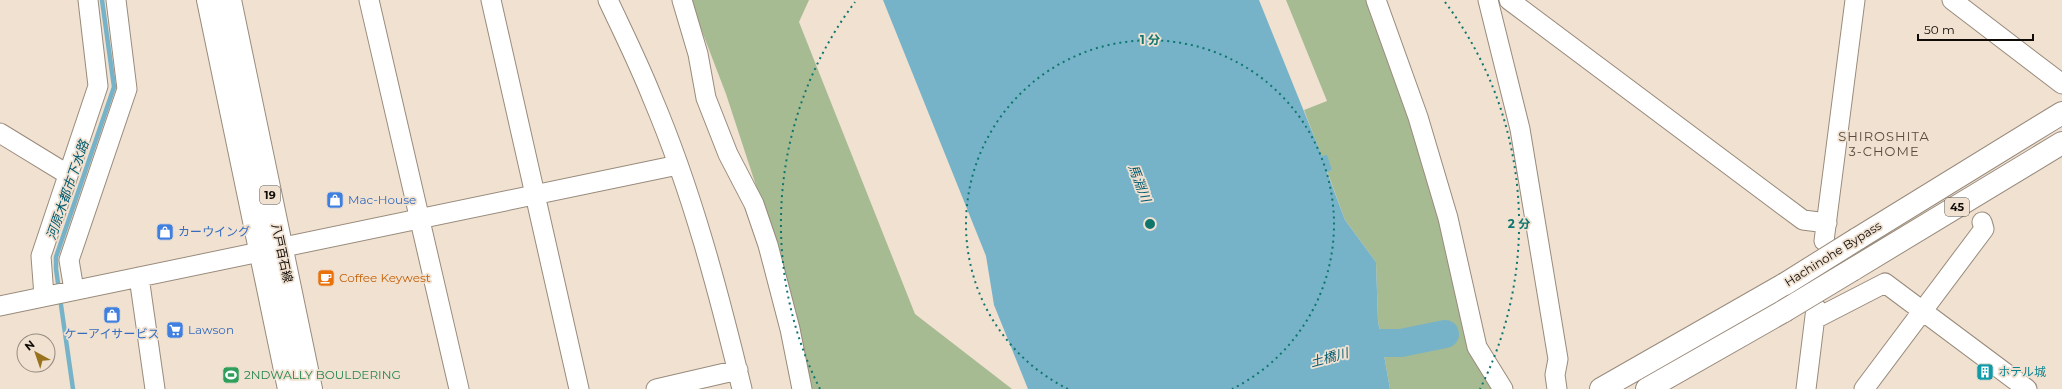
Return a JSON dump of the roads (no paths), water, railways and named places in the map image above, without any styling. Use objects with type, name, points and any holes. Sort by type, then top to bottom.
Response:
[{"type":"main road","name":"八戸百石線","points":[[208,0],[271,250],[311,389]]},
{"type":"main road","name":"八戸百石線","points":[[230,0],[271,250],[289,389]]},
{"type":"main road","name":"Hachinohe Bypass","points":[[1601,389],[1785,284],[1857,238],[2062,113]]},
{"type":"main road","name":"Hachinohe Bypass","points":[[1647,389],[1784,311],[2062,143]]},
{"type":"street","points":[[44,296],[41,256],[67,174],[98,86],[88,0]]},
{"type":"street","points":[[74,290],[69,260],[127,89],[116,0]]},
{"type":"street","points":[[369,0],[418,218],[459,389]]},
{"type":"street","points":[[491,0],[534,194],[580,389]]},
{"type":"street","points":[[608,0],[652,96],[678,165],[699,226],[742,389]]},
{"type":"street","points":[[682,0],[698,54],[706,98],[728,154],[754,204],[768,245],[790,329],[802,389]]},
{"type":"street","points":[[1376,0],[1418,117],[1448,218],[1477,347],[1503,389]]},
{"type":"street","points":[[1488,0],[1520,129],[1558,359],[1555,375],[1557,389]]},
{"type":"street","points":[[1510,0],[1803,220],[1825,232],[1855,0]]},
{"type":"street","points":[[1952,0],[2062,84]]},
{"type":"street","points":[[0,133],[67,174]]},
{"type":"street","points":[[0,306],[678,165]]},
{"type":"street","points":[[1864,389],[1984,229],[1982,222]]},
{"type":"street","points":[[139,277],[155,389]]},
{"type":"street","points":[[1806,389],[1815,313],[1885,283],[2027,389]]},
{"type":"street","points":[[656,389],[738,370]]},
{"type":"water","name":"馬淵川","points":[[883,0],[1259,0],[1322,156],[1327,155],[1332,170],[1327,172],[1345,220],[1376,262],[1378,321],[1390,389],[1028,389],[994,305],[986,256]]},
{"type":"waterway","name":"河原木都市下水路","points":[[59,290],[56,257],[114,87],[102,0]]},
{"type":"waterway","name":"河原木都市下水路","points":[[60,298],[73,389]]},
{"type":"waterway","name":"土橋川","points":[[1344,353],[1381,343],[1401,343],[1445,334]]},
{"type":"place","name":"Mac-House","points":[[335,200]]},
{"type":"place","name":"カーウイング","points":[[165,232]]},
{"type":"place","name":"Coffee Keywest","points":[[326,278]]},
{"type":"place","name":"ケーアイサービス","points":[[112,315]]},
{"type":"place","name":"Lawson","points":[[175,330]]},
{"type":"place","name":"ホテル城","points":[[1985,372]]},
{"type":"place","name":"2NDWALLY BOULDERING","points":[[231,375]]},
{"type":"district","name":"SHIROSHITA 3-CHOME","points":[[1884,144]]}]
